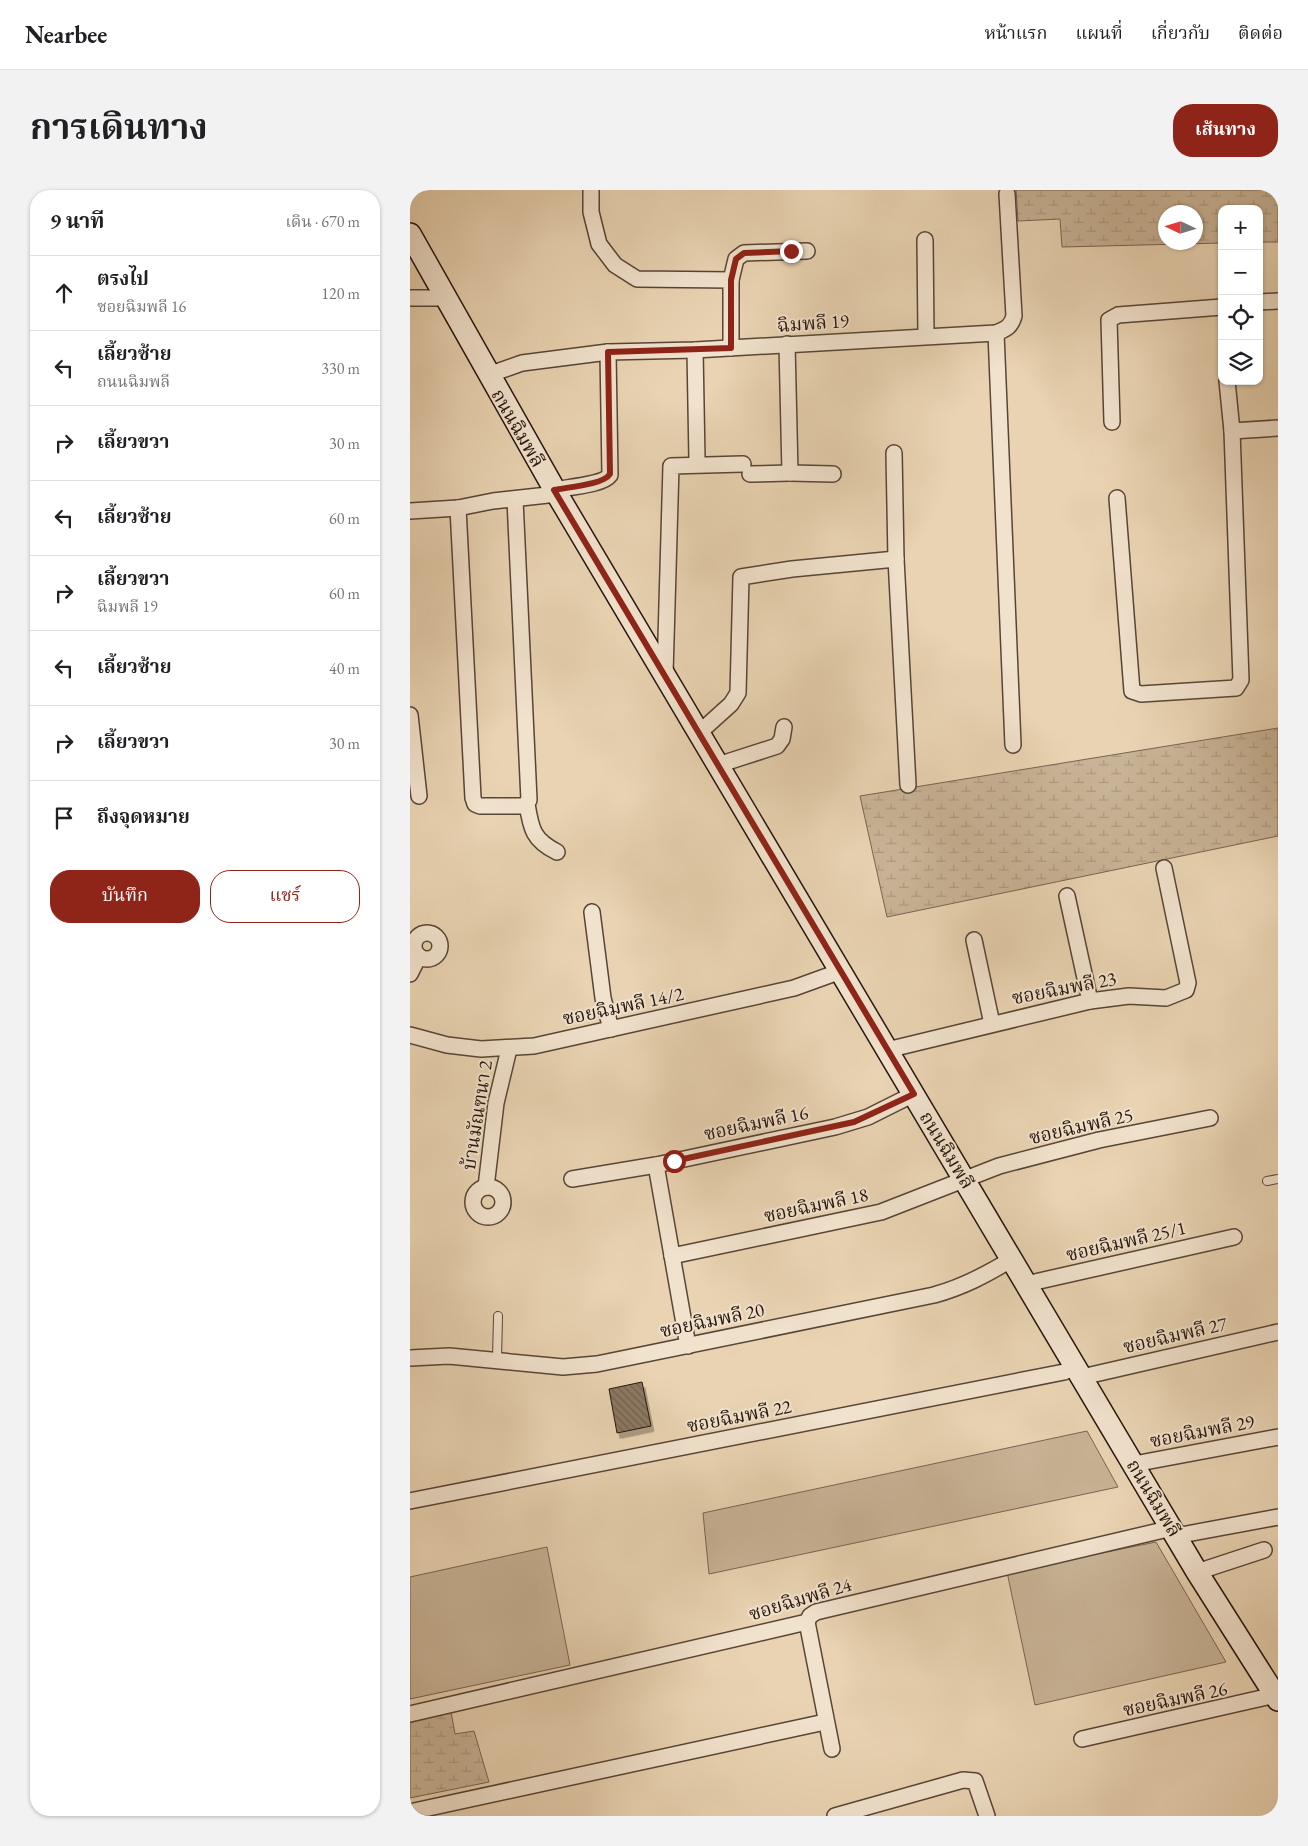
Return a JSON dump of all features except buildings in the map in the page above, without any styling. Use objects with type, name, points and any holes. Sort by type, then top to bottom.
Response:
[{"type":"street","points":[[591,190],[591,212],[599,244],[615,265],[637,279],[731,280]]},
{"type":"street","points":[[1007,194],[1014,316],[1012,323],[1007,329],[996,333],[1013,745]]},
{"type":"street","name":"ถนนฉิมพลี","points":[[410,234],[448,298],[488,375],[556,492],[842,970],[887,1050],[1197,1572],[1276,1698]]},
{"type":"street","points":[[925,240],[926,335]]},
{"type":"street","points":[[731,348],[731,280],[736,259],[744,253],[807,251]]},
{"type":"street","points":[[410,298],[448,298]]},
{"type":"street","points":[[1263,302],[1278,301]]},
{"type":"street","points":[[1112,422],[1109,320],[1118,315],[1218,311]]},
{"type":"street","name":"ฉิมพลี 19","points":[[488,375],[522,363],[608,352],[695,350],[926,335],[996,333]]},
{"type":"street","points":[[787,344],[790,473]]},
{"type":"street","points":[[695,350],[697,460]]},
{"type":"street","points":[[410,511],[458,508],[515,500],[605,480],[610,474],[608,352]]},
{"type":"street","points":[[1116,498],[1132,691],[1141,694],[1236,688],[1241,680],[1232,431],[1227,385]]},
{"type":"street","points":[[1232,431],[1278,428]]},
{"type":"street","points":[[894,453],[896,559],[908,786]]},
{"type":"street","points":[[665,674],[671,466],[833,474]]},
{"type":"street","points":[[515,500],[527,804],[533,832],[541,844],[557,852]]},
{"type":"street","points":[[458,508],[473,798],[475,804],[480,806],[527,804]]},
{"type":"street","points":[[700,732],[731,704],[738,692],[741,577],[792,569],[896,559]]},
{"type":"street","points":[[410,715],[419,796]]},
{"type":"street","points":[[718,765],[777,746],[782,739],[784,727]]},
{"type":"street","name":"ซอยฉิมพลี 23","points":[[887,1050],[1090,1001],[1129,996],[1154,999],[1166,998],[1186,990],[1188,983],[1164,868]]},
{"type":"street","points":[[1066,896],[1090,1001]]},
{"type":"street","points":[[592,912],[603,998],[611,1029]]},
{"type":"street","points":[[974,940],[992,1024]]},
{"type":"street","points":[[410,974],[419,956]]},
{"type":"street","name":"ซอยฉิมพลี 14/2","points":[[410,1035],[447,1045],[509,1049],[534,1046],[794,988],[842,970]]},
{"type":"street","name":"บ้านมัณฑนา 2","points":[[486,1187],[496,1103],[509,1049]]},
{"type":"street","name":"ซอยฉิมพลี 16","points":[[572,1179],[656,1165],[854,1122],[914,1094]]},
{"type":"street","name":"ซอยฉิมพลี 25","points":[[964,1178],[999,1166],[1099,1140],[1210,1118]]},
{"type":"street","points":[[656,1165],[688,1346]]},
{"type":"street","name":"ซอยฉิมพลี 18","points":[[672,1256],[881,1212],[902,1206],[964,1178]]},
{"type":"street","name":"ซอยฉิมพลี 25/1","points":[[1026,1284],[1234,1236]]},
{"type":"street","name":"ซอยฉิมพลี 20","points":[[410,1358],[448,1356],[497,1359],[563,1367],[597,1364],[934,1296],[985,1277],[1012,1259]]},
{"type":"street","name":"ซอยฉิมพลี 27","points":[[1079,1372],[1278,1332]]},
{"type":"street","name":"ซอยฉิมพลี 22","points":[[410,1501],[1064,1372],[1079,1372]]},
{"type":"street","name":"ซอยฉิมพลี 29","points":[[1134,1464],[1278,1437]]},
{"type":"street","name":"ซอยฉิมพลี 24","points":[[410,1714],[807,1622],[810,1616],[816,1612],[1174,1532],[1278,1517]]},
{"type":"street","points":[[1197,1572],[1264,1550]]},
{"type":"street","points":[[807,1622],[825,1722],[832,1749]]},
{"type":"street","name":"ซอยฉิมพลี 26","points":[[1082,1739],[1276,1698]]},
{"type":"street","points":[[410,1812],[825,1722]]},
{"type":"street","points":[[834,1816],[963,1780],[975,1781],[987,1816]]},
{"type":"lane","points":[[1267,1181],[1278,1179]]},
{"type":"lane","points":[[497,1359],[498,1316]]},
{"type":"green space","points":[[1016,190],[1278,190],[1278,242],[1263,242],[1263,205],[1218,205],[1218,243],[1203,243],[1203,205],[1158,205],[1158,245],[1062,247],[1060,219],[1018,221]]},
{"type":"green space","points":[[1278,728],[1278,836],[887,917],[860,796]]},
{"type":"green space","points":[[1087,1431],[1118,1487],[709,1574],[703,1513]]},
{"type":"green space","points":[[1156,1542],[1226,1662],[1035,1705],[1007,1572]]},
{"type":"green space","points":[[547,1547],[570,1665],[410,1699],[410,1577]]},
{"type":"green space","points":[[451,1712],[455,1734],[474,1731],[489,1782],[410,1798],[410,1722]]},
{"type":"route","points":[[674,1161],[854,1122],[914,1094],[842,970],[554,490],[605,480],[610,474],[608,352],[731,348],[731,280],[736,259],[744,253],[791,251]]}]
